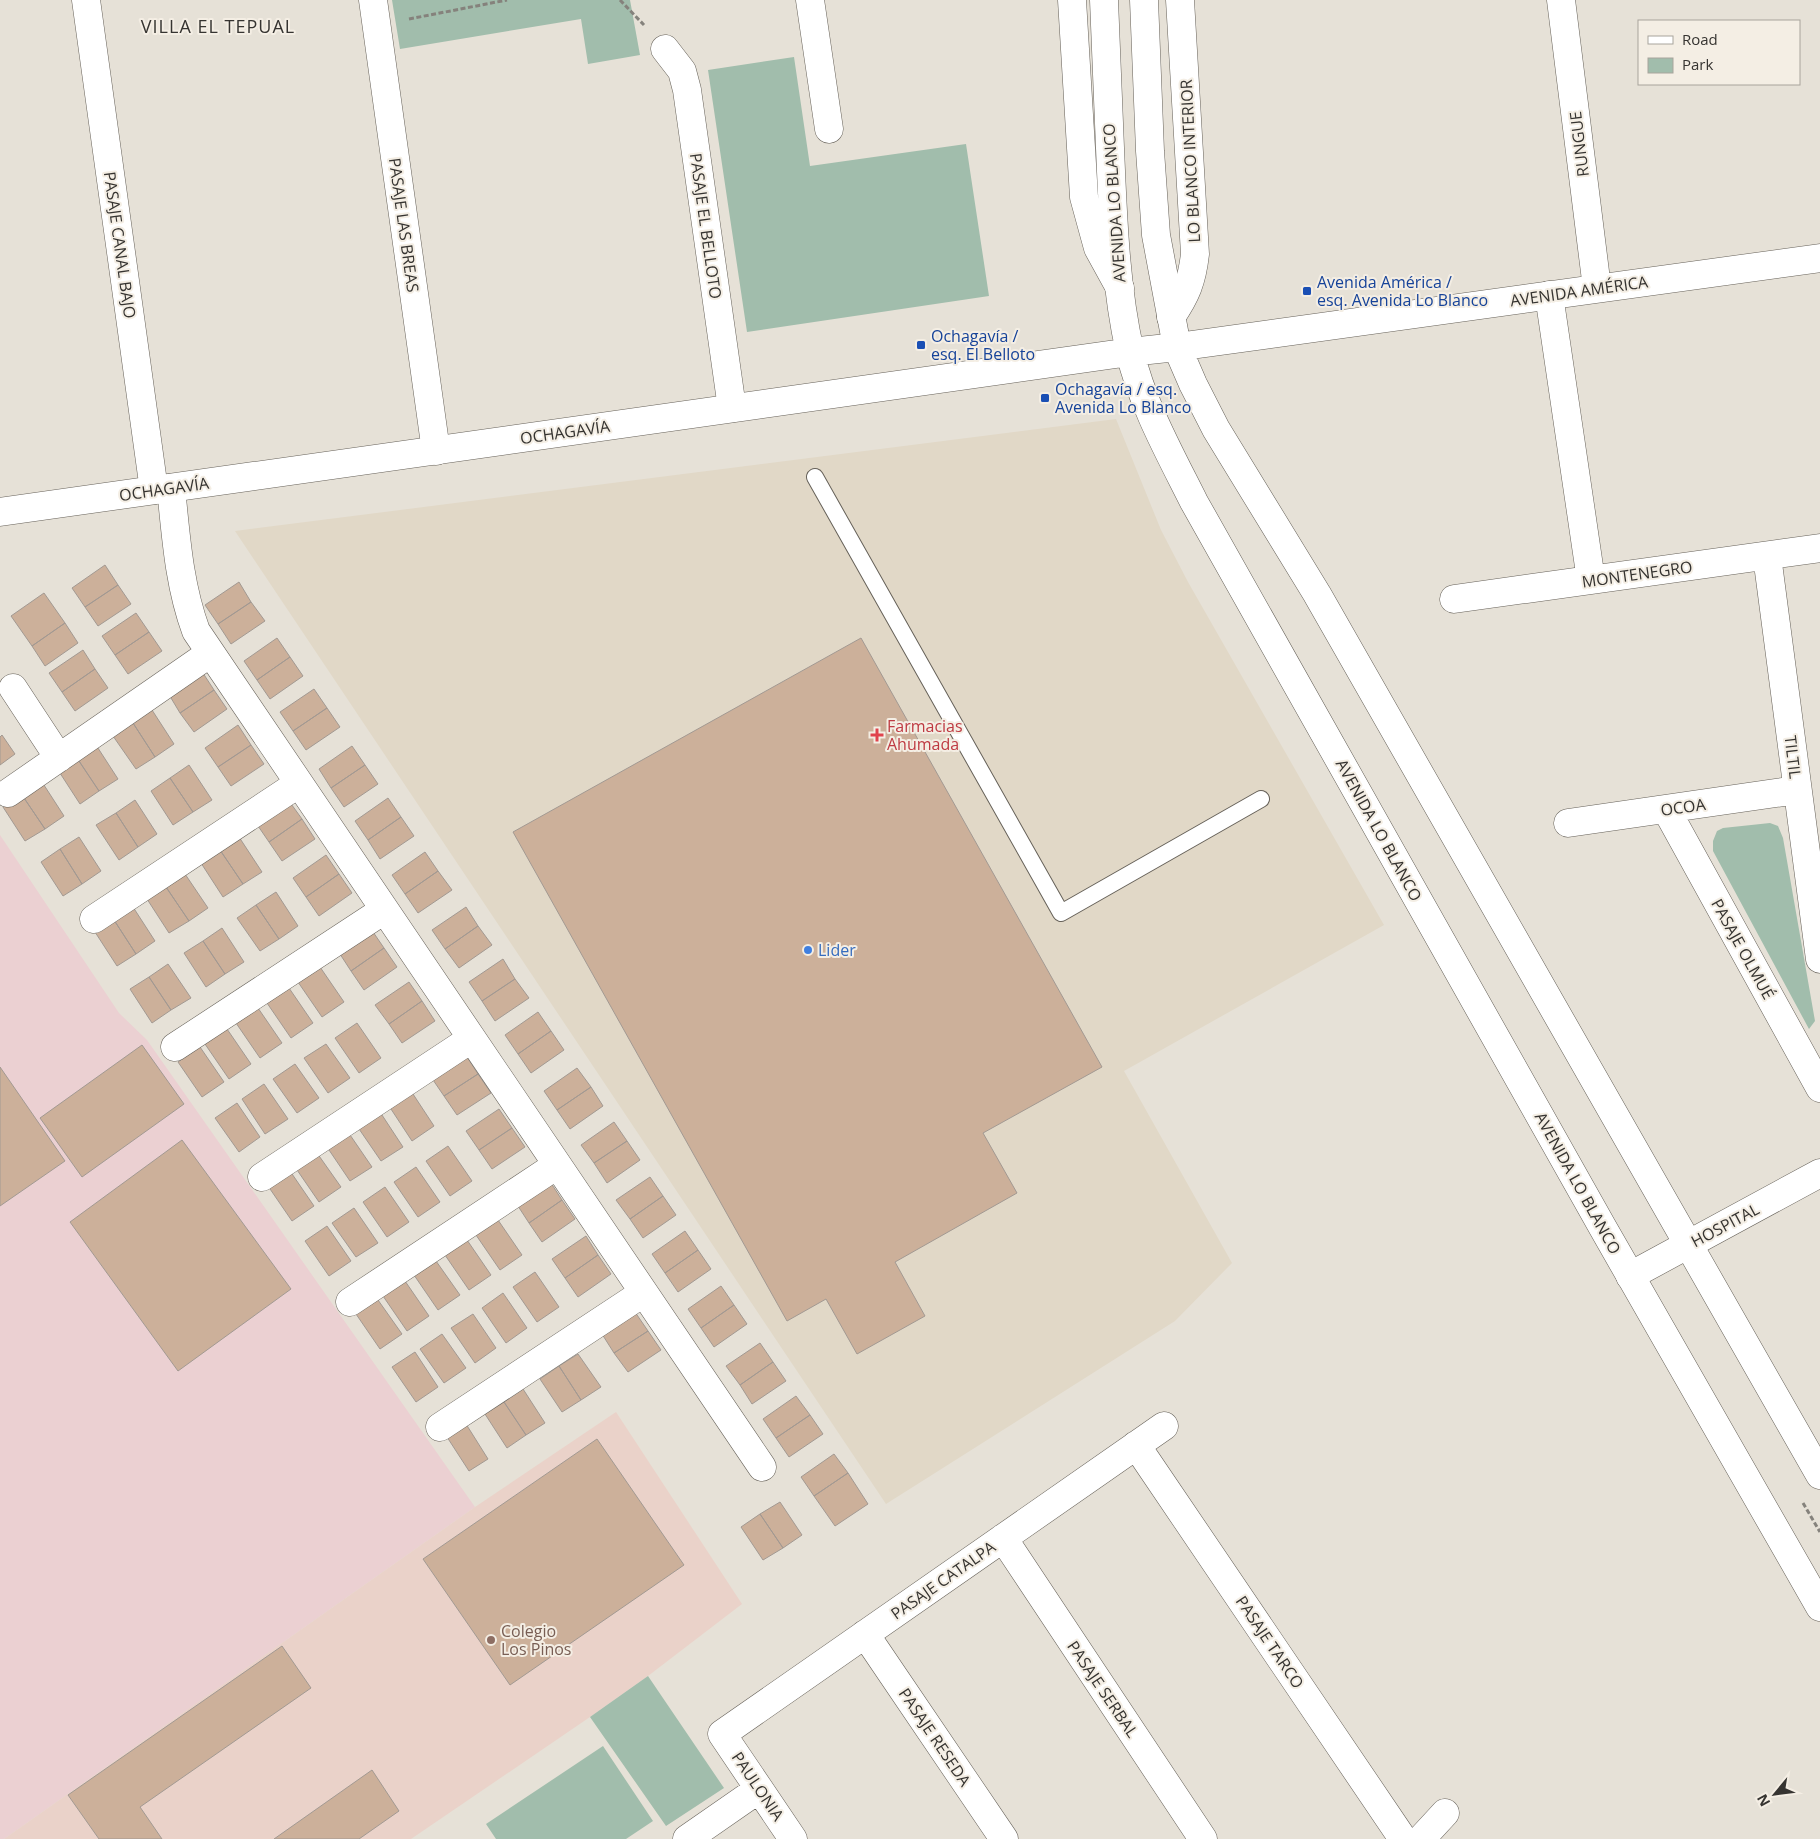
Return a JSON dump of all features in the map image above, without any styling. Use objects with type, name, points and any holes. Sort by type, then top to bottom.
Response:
[{"type":"street","name":"PASAJE CANAL BAJO","points":[[86,0],[162,489],[188,611],[196,631],[209,654],[762,1467]]},
{"type":"street","points":[[810,0],[829,129]]},
{"type":"street","points":[[1072,0],[1084,197],[1098,248],[1120,288]]},
{"type":"street","name":"AVENIDA LO BLANCO","points":[[1104,0],[1112,222],[1130,352],[1155,422],[1194,502],[1630,1276],[1820,1607]]},
{"type":"street","points":[[1144,0],[1150,151],[1156,235],[1177,347],[1203,407],[1317,594],[1820,1474]]},
{"type":"street","name":"LO BLANCO INTERIOR","points":[[1171,317],[1188,290],[1193,274],[1195,254],[1180,0]]},
{"type":"street","name":"RUNGUE","points":[[1561,0],[1597,288]]},
{"type":"street","name":"PASAJE LAS BREAS","points":[[375,12],[436,451]]},
{"type":"street","name":"PASAJE EL BELLOTO","points":[[665,49],[682,70],[687,90],[732,408]]},
{"type":"street","name":"AVENIDA AMÉRICA","points":[[1130,352],[1820,258]]},
{"type":"street","points":[[1549,295],[1591,580]]},
{"type":"street","name":"OCHAGAVÍA","points":[[0,512],[1130,352]]},
{"type":"street","name":"MONTENEGRO","points":[[1454,599],[1820,548]]},
{"type":"street","name":"TILTIL","points":[[1767,556],[1820,959]]},
{"type":"street","points":[[8,793],[209,654]]},
{"type":"street","points":[[13,688],[59,758]]},
{"type":"street","points":[[94,919],[298,784]]},
{"type":"street","name":"OCOA","points":[[1568,823],[1798,790]]},
{"type":"street","name":"PASAJE OLMUÉ","points":[[1666,809],[1820,1088]]},
{"type":"street","points":[[175,1047],[384,910]]},
{"type":"street","points":[[262,1177],[471,1039]]},
{"type":"street","points":[[350,1302],[557,1165]]},
{"type":"street","name":"HOSPITAL","points":[[1630,1276],[1820,1173]]},
{"type":"street","points":[[440,1428],[643,1293]]},
{"type":"street","name":"PASAJE CATALPA","points":[[722,1734],[1164,1426]]},
{"type":"street","name":"PASAJE TARCO","points":[[1136,1446],[1403,1839]]},
{"type":"street","name":"PASAJE SERBAL","points":[[1003,1538],[1203,1839]]},
{"type":"street","name":"PASAJE RESEDA","points":[[865,1634],[1004,1839]]},
{"type":"street","name":"PAULONIA","points":[[722,1734],[793,1839]]},
{"type":"street","points":[[687,1839],[759,1789]]},
{"type":"street","points":[[1421,1839],[1445,1813]]},
{"type":"lane","points":[[814,477],[1061,913],[1261,799]]},
{"type":"path","points":[[375,12],[506,0]]},
{"type":"shaded area","points":[[1116,419],[1161,530],[1188,582],[1384,925],[1124,1071],[1232,1263],[1175,1321],[886,1504],[235,531]]},
{"type":"shaded area","points":[[0,835],[119,1013],[147,1040],[475,1507],[4,1839],[0,1839]]},
{"type":"shaded area","name":"Colegio Los Pinos","points":[[616,1412],[742,1604],[648,1676],[590,1717],[411,1839],[4,1839],[475,1507]]},
{"type":"green space","points":[[392,0],[630,0],[640,55],[588,64],[581,19],[400,49]]},
{"type":"green space","points":[[794,57],[810,166],[966,144],[989,296],[747,332],[708,70]]},
{"type":"green space","points":[[1770,823],[1778,826],[1783,838],[1815,1021],[1809,1029],[1713,851],[1713,841],[1717,831],[1723,828]]},
{"type":"green space","points":[[648,1676],[724,1788],[666,1826],[590,1717]]},
{"type":"green space","points":[[603,1746],[653,1821],[626,1839],[496,1839],[486,1824]]},
{"type":"building","points":[[105,565],[118,585],[85,607],[72,588]]},
{"type":"building","points":[[239,582],[251,602],[218,624],[205,605]]},
{"type":"building","points":[[118,585],[131,604],[98,626],[85,607]]},
{"type":"building","points":[[44,593],[65,623],[32,646],[11,616]]},
{"type":"building","points":[[251,602],[265,621],[231,644],[218,624]]},
{"type":"building","points":[[136,613],[149,632],[115,655],[102,636]]},
{"type":"building","points":[[65,623],[78,643],[45,666],[32,646]]},
{"type":"building","points":[[149,632],[162,651],[128,674],[115,655]]},
{"type":"building","points":[[277,638],[290,657],[257,680],[244,661]]},
{"type":"building","name":"Lider","points":[[861,638],[1102,1067],[983,1133],[1017,1193],[895,1262],[925,1316],[857,1354],[826,1299],[787,1321],[513,832]]},
{"type":"building","points":[[83,650],[95,669],[62,692],[49,673]]},
{"type":"building","points":[[290,657],[303,676],[270,699],[257,680]]},
{"type":"building","points":[[95,669],[108,688],[75,711],[62,692]]},
{"type":"building","points":[[201,670],[214,690],[180,713],[168,693]]},
{"type":"building","points":[[314,689],[327,708],[293,731],[280,712]]},
{"type":"building","points":[[214,690],[227,709],[194,732],[180,713]]},
{"type":"building","points":[[327,708],[340,727],[306,750],[293,731]]},
{"type":"building","points":[[152,710],[174,744],[155,757],[133,723]]},
{"type":"building","points":[[133,723],[155,757],[136,769],[113,736]]},
{"type":"building","points":[[238,725],[251,745],[218,767],[205,748]]},
{"type":"building","points":[[2,735],[15,754],[0,765],[0,737]]},
{"type":"building","points":[[96,745],[118,779],[99,791],[77,758]]},
{"type":"building","points":[[251,745],[264,764],[231,786],[218,767]]},
{"type":"building","points":[[352,746],[365,765],[331,788],[319,769]]},
{"type":"building","points":[[77,758],[99,791],[80,804],[58,770]]},
{"type":"building","points":[[189,765],[212,800],[193,812],[170,778]]},
{"type":"building","points":[[365,765],[378,784],[344,807],[331,788]]},
{"type":"building","points":[[170,778],[193,812],[173,825],[151,791]]},
{"type":"building","points":[[42,782],[64,816],[45,829],[22,795]]},
{"type":"building","points":[[22,795],[45,829],[25,841],[3,807]]},
{"type":"building","points":[[388,798],[401,817],[368,840],[355,821]]},
{"type":"building","points":[[135,800],[157,834],[138,847],[116,813]]},
{"type":"building","points":[[289,801],[302,819],[269,842],[256,823]]},
{"type":"building","points":[[116,813],[138,847],[119,860],[96,825]]},
{"type":"building","points":[[401,817],[414,836],[380,859],[368,840]]},
{"type":"building","points":[[302,819],[315,839],[282,861],[269,842]]},
{"type":"building","points":[[79,837],[101,871],[82,884],[60,849]]},
{"type":"building","points":[[239,837],[262,872],[243,884],[220,850]]},
{"type":"building","points":[[60,849],[82,884],[63,896],[41,862]]},
{"type":"building","points":[[220,850],[243,884],[223,897],[201,863]]},
{"type":"building","points":[[425,852],[438,871],[405,894],[392,875]]},
{"type":"building","points":[[326,855],[339,874],[306,897],[293,878]]},
{"type":"building","points":[[438,871],[452,890],[418,913],[405,894]]},
{"type":"building","points":[[185,874],[208,908],[189,921],[166,887]]},
{"type":"building","points":[[339,874],[352,893],[319,916],[306,897]]},
{"type":"building","points":[[166,887],[189,921],[169,933],[147,899]]},
{"type":"building","points":[[276,892],[298,926],[279,939],[256,905]]},
{"type":"building","points":[[256,905],[279,939],[260,951],[237,918]]},
{"type":"building","points":[[133,907],[155,941],[136,954],[114,920]]},
{"type":"building","points":[[466,907],[478,926],[445,949],[432,930]]},
{"type":"building","points":[[114,920],[136,954],[117,966],[95,932]]},
{"type":"building","points":[[478,926],[492,945],[459,968],[445,949]]},
{"type":"building","points":[[222,928],[244,962],[225,974],[203,941]]},
{"type":"building","points":[[371,929],[384,948],[351,971],[338,951]]},
{"type":"building","points":[[203,941],[225,974],[206,987],[184,953]]},
{"type":"building","points":[[384,948],[397,967],[364,990],[351,971]]},
{"type":"building","points":[[503,959],[515,979],[482,1001],[469,982]]},
{"type":"building","points":[[168,964],[191,998],[171,1010],[149,977]]},
{"type":"building","points":[[320,967],[344,1002],[322,1017],[298,982]]},
{"type":"building","points":[[149,977],[171,1010],[152,1023],[130,989]]},
{"type":"building","points":[[515,979],[529,998],[495,1021],[482,1001]]},
{"type":"building","points":[[409,982],[422,1001],[389,1024],[375,1005]]},
{"type":"building","points":[[289,988],[313,1023],[291,1038],[267,1003]]},
{"type":"building","points":[[422,1001],[435,1021],[402,1043],[389,1024]]},
{"type":"building","points":[[258,1008],[282,1043],[260,1058],[236,1023]]},
{"type":"building","points":[[538,1012],[551,1031],[518,1054],[505,1035]]},
{"type":"building","points":[[357,1023],[381,1058],[359,1073],[335,1038]]},
{"type":"building","points":[[227,1029],[251,1064],[229,1079],[205,1044]]},
{"type":"building","points":[[551,1031],[564,1050],[531,1073],[518,1054]]},
{"type":"building","points":[[326,1044],[350,1078],[328,1093],[304,1058]]},
{"type":"building","points":[[142,1045],[184,1104],[82,1177],[40,1118]]},
{"type":"building","points":[[200,1047],[224,1082],[202,1097],[178,1062]]},
{"type":"building","points":[[465,1054],[478,1074],[444,1096],[431,1077]]},
{"type":"building","points":[[295,1064],[319,1098],[297,1113],[273,1079]]},
{"type":"building","points":[[0,1067],[65,1161],[0,1206]]},
{"type":"building","points":[[577,1068],[591,1087],[557,1110],[544,1091]]},
{"type":"building","points":[[478,1074],[491,1093],[457,1115],[444,1096]]},
{"type":"building","points":[[264,1084],[288,1119],[265,1134],[242,1099]]},
{"type":"building","points":[[591,1087],[603,1106],[570,1129],[557,1110]]},
{"type":"building","points":[[411,1091],[434,1126],[412,1141],[389,1106]]},
{"type":"building","points":[[237,1103],[260,1137],[239,1152],[215,1118]]},
{"type":"building","points":[[499,1109],[512,1128],[479,1150],[466,1131]]},
{"type":"building","points":[[380,1112],[403,1147],[381,1161],[357,1126]]},
{"type":"building","points":[[614,1122],[627,1141],[594,1163],[581,1145]]},
{"type":"building","points":[[512,1128],[525,1147],[492,1169],[479,1150]]},
{"type":"building","points":[[348,1132],[372,1167],[350,1181],[327,1147]]},
{"type":"building","points":[[182,1140],[291,1289],[178,1371],[70,1222]]},
{"type":"building","points":[[627,1141],[640,1160],[607,1183],[594,1163]]},
{"type":"building","points":[[448,1146],[472,1181],[450,1196],[426,1161]]},
{"type":"building","points":[[317,1153],[341,1187],[319,1202],[295,1167]]},
{"type":"building","points":[[416,1167],[440,1202],[418,1217],[394,1182]]},
{"type":"building","points":[[290,1171],[314,1206],[292,1221],[268,1186]]},
{"type":"building","points":[[650,1177],[663,1196],[630,1219],[616,1200]]},
{"type":"building","points":[[549,1180],[562,1200],[529,1223],[516,1203]]},
{"type":"building","points":[[385,1187],[409,1222],[387,1237],[363,1202]]},
{"type":"building","points":[[663,1196],[676,1215],[643,1238],[630,1219]]},
{"type":"building","points":[[562,1200],[575,1219],[542,1242],[529,1223]]},
{"type":"building","points":[[354,1208],[378,1243],[356,1257],[332,1223]]},
{"type":"building","points":[[498,1220],[522,1255],[500,1270],[476,1235]]},
{"type":"building","points":[[327,1226],[351,1261],[329,1276],[305,1241]]},
{"type":"building","points":[[685,1231],[698,1250],[665,1273],[652,1254]]},
{"type":"building","points":[[586,1236],[598,1255],[565,1278],[552,1259]]},
{"type":"building","points":[[467,1240],[491,1275],[469,1290],[445,1255]]},
{"type":"building","points":[[698,1250],[711,1269],[678,1292],[665,1273]]},
{"type":"building","points":[[598,1255],[611,1274],[578,1297],[565,1278]]},
{"type":"building","points":[[436,1261],[460,1295],[438,1310],[414,1275]]},
{"type":"building","points":[[535,1272],[559,1307],[537,1322],[513,1287]]},
{"type":"building","points":[[405,1281],[429,1316],[407,1331],[383,1296]]},
{"type":"building","points":[[721,1286],[734,1305],[701,1328],[688,1309]]},
{"type":"building","points":[[503,1293],[527,1328],[506,1343],[482,1308]]},
{"type":"building","points":[[378,1300],[402,1334],[380,1349],[356,1314]]},
{"type":"building","points":[[734,1305],[747,1324],[714,1347],[701,1328]]},
{"type":"building","points":[[635,1312],[648,1331],[614,1353],[602,1334]]},
{"type":"building","points":[[473,1314],[496,1348],[475,1363],[451,1328]]},
{"type":"building","points":[[648,1331],[661,1350],[628,1372],[614,1353]]},
{"type":"building","points":[[442,1334],[466,1368],[444,1383],[420,1349]]},
{"type":"building","points":[[760,1343],[773,1362],[740,1385],[726,1366]]},
{"type":"building","points":[[415,1352],[438,1387],[416,1402],[392,1367]]},
{"type":"building","points":[[578,1354],[601,1387],[581,1400],[559,1366]]},
{"type":"building","points":[[773,1362],[786,1381],[752,1404],[740,1385]]},
{"type":"building","points":[[559,1366],[581,1400],[562,1412],[540,1379]]},
{"type":"building","points":[[523,1389],[545,1423],[526,1435],[504,1402]]},
{"type":"building","points":[[796,1396],[810,1415],[776,1438],[763,1419]]},
{"type":"building","points":[[504,1402],[526,1435],[507,1448],[485,1414]]},
{"type":"building","points":[[810,1415],[823,1434],[789,1457],[776,1438]]},
{"type":"building","points":[[466,1424],[488,1459],[469,1471],[447,1437]]},
{"type":"building","points":[[597,1439],[684,1565],[510,1685],[423,1559]]},
{"type":"building","points":[[834,1454],[848,1473],[814,1496],[801,1477]]},
{"type":"building","points":[[848,1473],[868,1504],[835,1526],[814,1496]]},
{"type":"building","points":[[780,1502],[802,1535],[783,1548],[760,1514]]},
{"type":"building","points":[[760,1514],[783,1548],[763,1560],[741,1527]]},
{"type":"building","points":[[282,1646],[311,1688],[140,1807],[162,1839],[99,1839],[68,1795]]},
{"type":"building","points":[[372,1770],[399,1811],[359,1839],[274,1839]]},
{"type":"place","name":"Avenida América / esq. Avenida Lo Blanco","points":[[1307,291]]},
{"type":"place","name":"Ochagavía / esq. El Belloto","points":[[921,345]]},
{"type":"place","name":"Ochagavía / esq. Avenida Lo Blanco","points":[[1045,398]]},
{"type":"place","name":"Farmacias Ahumada","points":[[877,735]]},
{"type":"place","name":"Lider","points":[[808,950]]},
{"type":"place","name":"Colegio Los Pinos","points":[[491,1640]]},
{"type":"district","name":"VILLA EL TEPUAL","points":[[218,26]]}]
